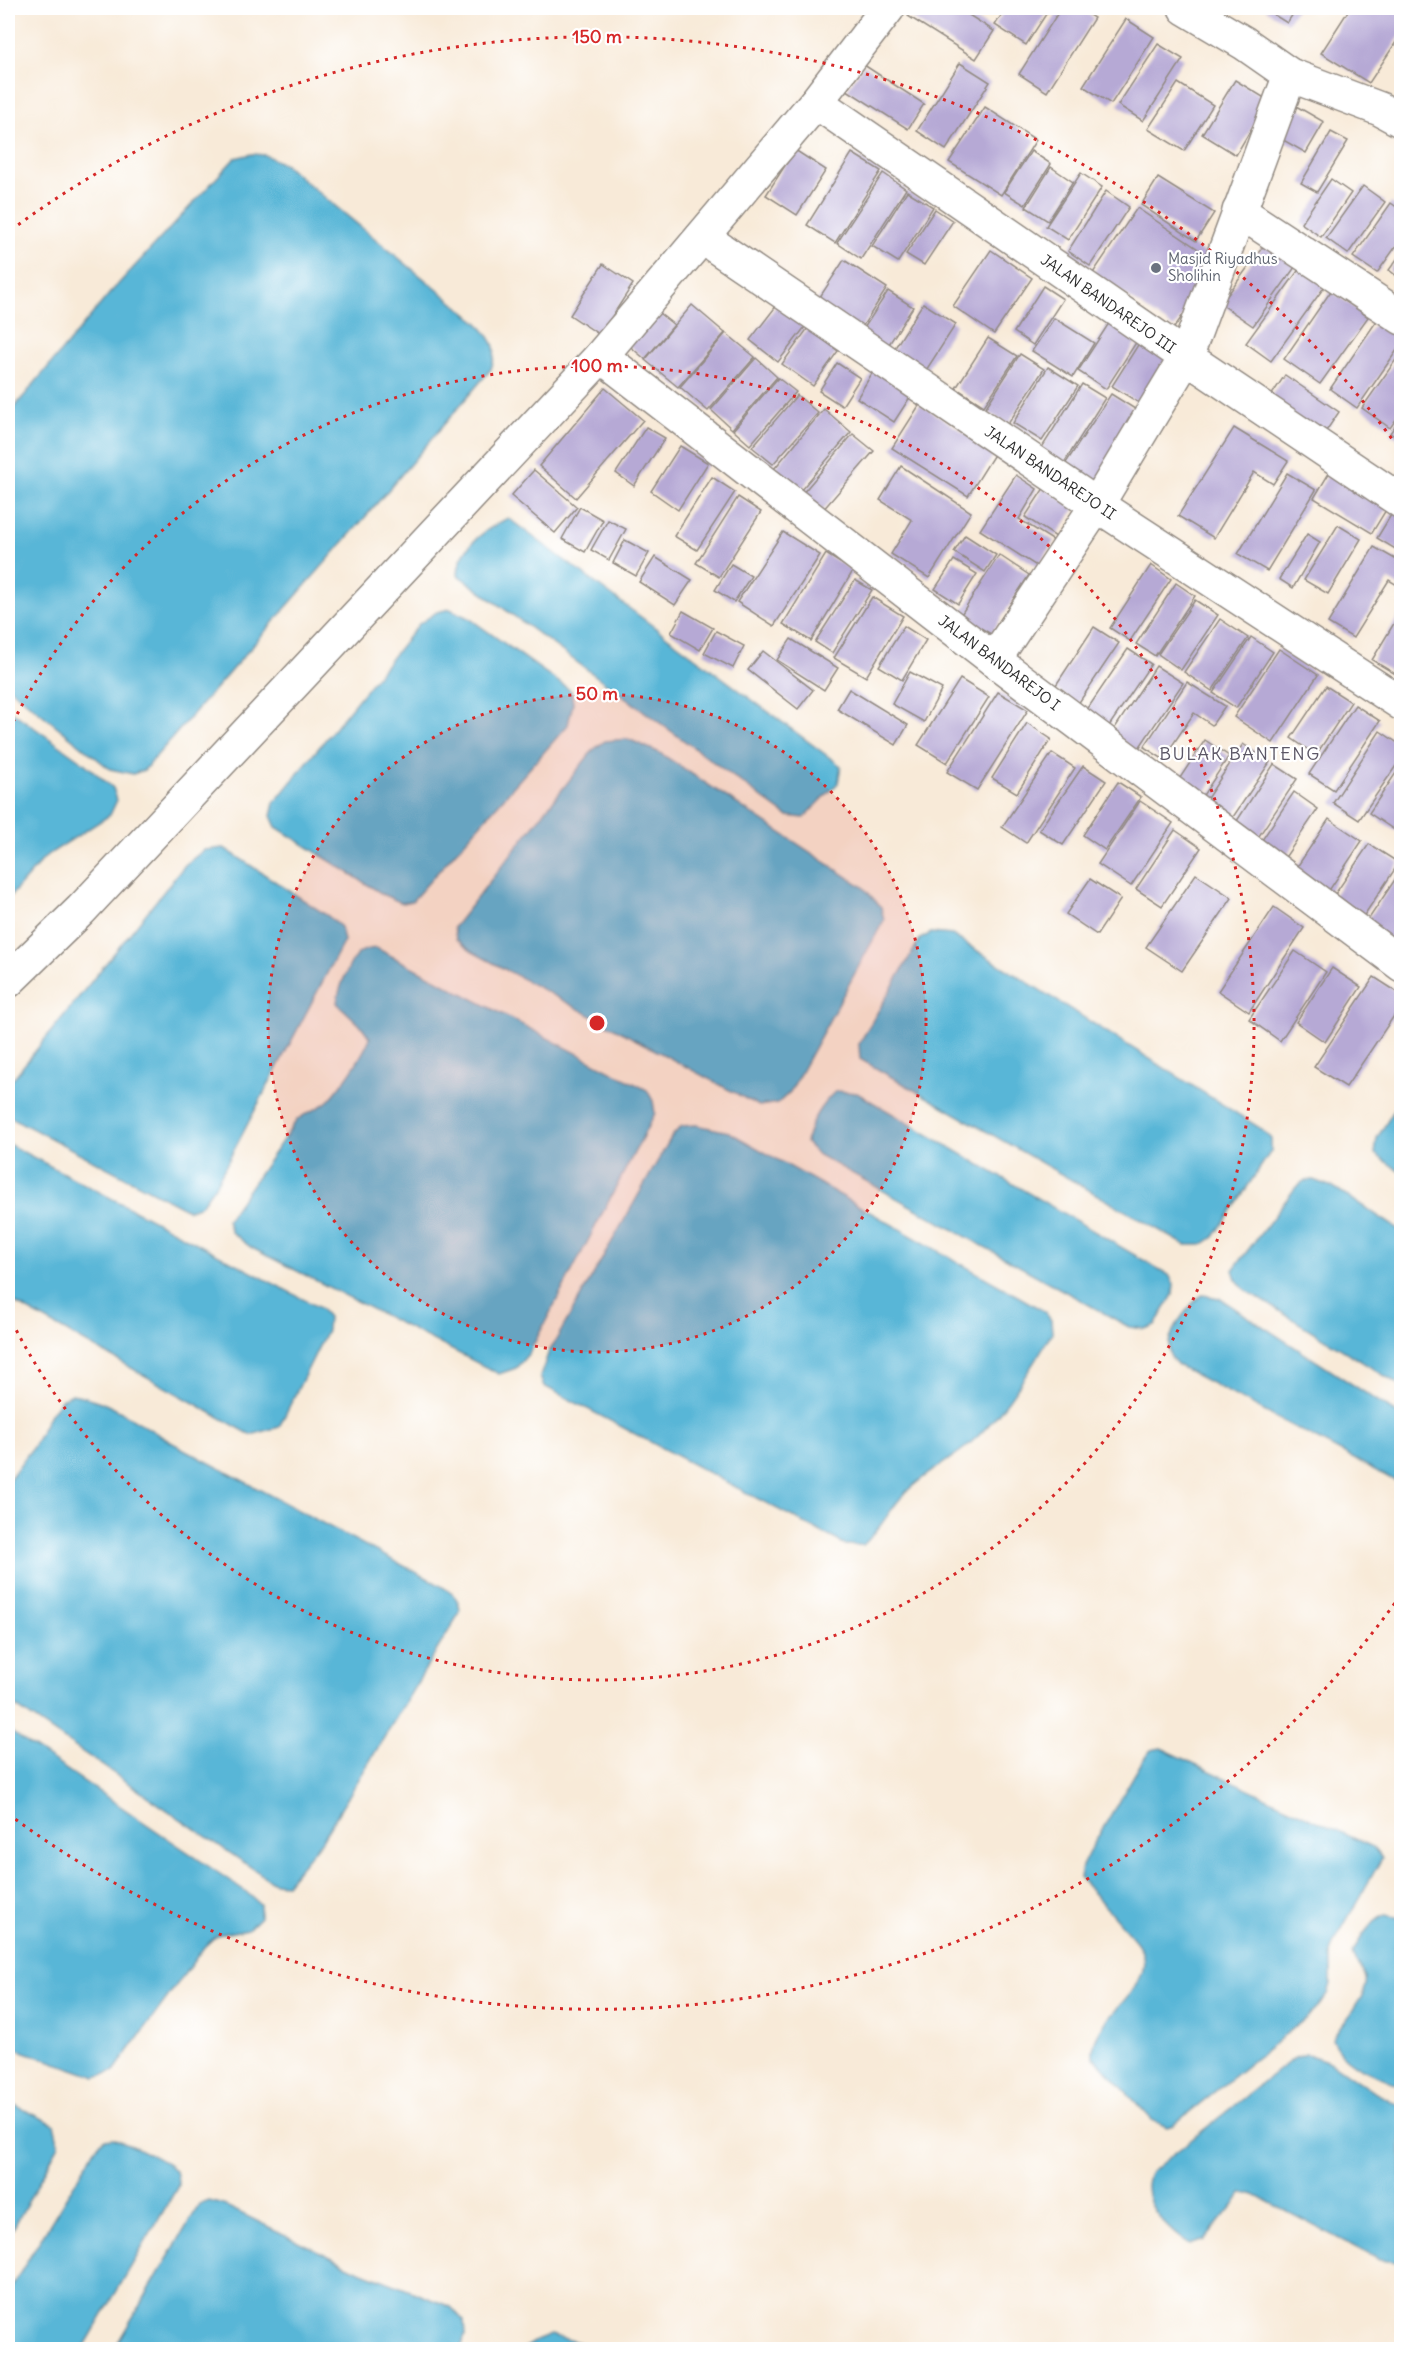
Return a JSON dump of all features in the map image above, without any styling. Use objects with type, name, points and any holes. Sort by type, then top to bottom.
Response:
[{"type":"street","points":[[8,981],[81,910],[601,356],[816,102],[888,8]]},
{"type":"street","points":[[1185,8],[1244,43],[1290,75],[1380,109],[1401,121]]},
{"type":"street","points":[[994,660],[1097,505],[1186,357],[1290,75]]},
{"type":"street","name":"JALAN BANDAREJO III","points":[[816,102],[1401,502]]},
{"type":"street","points":[[1239,211],[1401,318]]},
{"type":"street","name":"JALAN BANDAREJO II","points":[[702,237],[1097,505],[1401,704]]},
{"type":"street","name":"JALAN BANDAREJO I","points":[[601,356],[994,660],[1401,965]]},
{"type":"water","points":[[252,154],[265,155],[285,165],[478,323],[493,344],[493,361],[491,369],[367,515],[144,770],[133,774],[110,769],[8,687],[8,415],[110,293],[235,158]]},
{"type":"water","points":[[508,518],[841,766],[838,783],[804,818],[787,816],[458,575],[463,556],[475,540]]},
{"type":"water","points":[[450,609],[470,619],[571,691],[573,703],[568,725],[412,901],[402,903],[384,895],[276,827],[271,816],[274,803],[419,624],[437,612]]},
{"type":"water","points":[[8,709],[84,763],[113,788],[117,800],[110,815],[46,856],[8,899]]},
{"type":"water","points":[[628,739],[660,753],[863,887],[881,907],[884,920],[790,1092],[778,1103],[759,1106],[471,951],[456,939],[454,927],[593,750],[605,741]]},
{"type":"water","points":[[224,848],[328,916],[341,927],[344,941],[216,1184],[201,1205],[188,1210],[10,1117],[8,1085],[185,865],[204,850]]},
{"type":"water","points":[[931,933],[952,935],[1260,1128],[1271,1139],[1271,1151],[1214,1237],[1202,1245],[1185,1245],[860,1059],[859,1044],[920,939]]},
{"type":"water","points":[[376,948],[647,1090],[653,1101],[655,1113],[529,1353],[516,1368],[499,1374],[252,1248],[231,1232],[227,1220],[297,1120],[329,1100],[362,1054],[370,1038],[337,1003],[344,977],[351,963],[362,951]]},
{"type":"water","points":[[836,1091],[857,1093],[1169,1275],[1174,1284],[1173,1295],[1155,1325],[1145,1329],[1129,1327],[817,1154],[806,1143],[810,1128],[816,1114]]},
{"type":"water","points":[[1396,1107],[1401,1108],[1401,1172],[1375,1154],[1377,1138]]},
{"type":"water","points":[[696,1125],[729,1132],[1044,1311],[1051,1320],[1052,1333],[1014,1393],[992,1422],[966,1447],[907,1491],[863,1545],[846,1545],[544,1386],[540,1377],[548,1354],[672,1136],[682,1126]]},
{"type":"water","points":[[8,1144],[320,1308],[328,1317],[327,1330],[279,1427],[251,1435],[8,1299]]},
{"type":"water","points":[[1313,1180],[1335,1188],[1401,1231],[1401,1386],[1244,1289],[1236,1279],[1233,1270],[1296,1187],[1304,1181]]},
{"type":"water","points":[[1203,1295],[1219,1298],[1401,1416],[1401,1484],[1179,1366],[1170,1355],[1170,1340],[1173,1331],[1184,1313]]},
{"type":"water","points":[[72,1394],[87,1397],[114,1408],[178,1446],[431,1580],[455,1596],[460,1612],[322,1840],[286,1884],[274,1883],[8,1701],[8,1481],[33,1447],[50,1414],[62,1399]]},
{"type":"water","points":[[8,1730],[245,1891],[260,1904],[260,1917],[248,1929],[217,1935],[204,1947],[114,2071],[96,2077],[8,2046]]},
{"type":"water","points":[[1161,1748],[1373,1847],[1382,1858],[1336,1939],[1331,1953],[1331,1984],[1328,1994],[1315,2011],[1173,2125],[1167,2127],[1152,2120],[1093,2056],[1095,2041],[1103,2026],[1135,1987],[1142,1974],[1144,1959],[1136,1941],[1080,1878],[1082,1866],[1089,1852],[1143,1760],[1151,1750]]},
{"type":"water","points":[[1385,1915],[1401,1918],[1401,2086],[1352,2063],[1337,2048],[1332,2039],[1359,2000],[1366,1985],[1365,1975],[1353,1953],[1366,1931]]},
{"type":"water","points":[[1306,2054],[1330,2062],[1372,2091],[1401,2106],[1402,2259],[1398,2262],[1380,2260],[1253,2194],[1242,2194],[1204,2240],[1190,2245],[1161,2220],[1151,2204],[1147,2186],[1151,2172],[1281,2068],[1295,2058]]},
{"type":"water","points":[[8,2102],[54,2124],[59,2145],[8,2238]]},
{"type":"water","points":[[113,2138],[147,2153],[172,2168],[177,2174],[178,2186],[83,2349],[8,2349],[8,2293],[99,2143]]},
{"type":"water","points":[[209,2201],[226,2206],[355,2269],[451,2307],[464,2321],[465,2335],[461,2349],[114,2349],[199,2205]]},
{"type":"water","points":[[551,2335],[603,2349],[523,2349]]},
{"type":"building","points":[[913,8],[958,8],[994,31],[976,59],[908,16]]},
{"type":"building","points":[[1006,8],[1050,8],[1026,45],[995,25]]},
{"type":"building","points":[[1061,8],[1078,8],[1094,18],[1047,92],[1019,74]]},
{"type":"building","points":[[1267,8],[1297,8],[1287,23],[1266,10]]},
{"type":"building","points":[[1350,8],[1402,8],[1402,33],[1369,83],[1321,53]]},
{"type":"building","points":[[1126,19],[1154,37],[1111,104],[1083,86]]},
{"type":"building","points":[[1158,44],[1183,59],[1143,121],[1118,105]]},
{"type":"building","points":[[960,63],[990,82],[946,150],[917,131]]},
{"type":"building","points":[[864,65],[924,104],[908,129],[847,90]]},
{"type":"building","points":[[1235,80],[1268,100],[1236,155],[1202,134]]},
{"type":"building","points":[[1178,83],[1213,105],[1184,151],[1148,129]]},
{"type":"building","points":[[1289,102],[1324,122],[1306,153],[1271,133]]},
{"type":"building","points":[[985,107],[1036,140],[1001,195],[949,162]]},
{"type":"building","points":[[1331,132],[1348,141],[1317,192],[1301,183]]},
{"type":"building","points":[[795,150],[826,170],[797,215],[766,195]]},
{"type":"building","points":[[1031,151],[1051,164],[1025,205],[1004,192]]},
{"type":"building","points":[[852,153],[881,171],[835,243],[807,225]]},
{"type":"building","points":[[1051,167],[1073,182],[1048,221],[1026,207]]},
{"type":"building","points":[[883,173],[906,189],[861,259],[837,243]]},
{"type":"building","points":[[1081,173],[1102,187],[1068,240],[1046,226]]},
{"type":"building","points":[[1158,178],[1214,213],[1196,241],[1141,205]]},
{"type":"building","points":[[1331,179],[1351,193],[1321,237],[1301,223]]},
{"type":"building","points":[[1363,186],[1385,202],[1348,254],[1326,238]]},
{"type":"building","points":[[907,191],[933,207],[898,262],[872,246]]},
{"type":"building","points":[[1106,191],[1129,207],[1090,266],[1068,251]]},
{"type":"building","points":[[1391,203],[1402,211],[1402,238],[1377,273],[1353,257]]},
{"type":"building","name":"Masjid Riyadhus Sholihin","points":[[1137,208],[1219,263],[1174,328],[1093,273]]},
{"type":"building","points":[[935,209],[953,221],[924,265],[906,254]]},
{"type":"building","points":[[1267,241],[1298,263],[1253,326],[1221,304]]},
{"type":"building","points":[[991,250],[1032,278],[994,334],[953,306]]},
{"type":"building","points":[[1402,252],[1402,280],[1389,270]]},
{"type":"building","points":[[844,260],[887,288],[857,335],[814,306]]},
{"type":"building","points":[[603,264],[633,284],[600,335],[570,315]]},
{"type":"building","points":[[1300,268],[1325,286],[1271,361],[1246,343]]},
{"type":"building","points":[[1043,286],[1063,299],[1033,345],[1014,332]]},
{"type":"building","points":[[888,291],[913,307],[884,352],[859,336]]},
{"type":"building","points":[[1331,291],[1368,317],[1320,384],[1284,359]]},
{"type":"building","points":[[923,303],[956,324],[923,375],[891,354]]},
{"type":"building","points":[[692,305],[725,333],[678,387],[645,360]]},
{"type":"building","points":[[777,305],[805,327],[778,362],[750,340]]},
{"type":"building","points":[[655,310],[674,325],[645,359],[626,343]]},
{"type":"building","points":[[1054,318],[1094,343],[1073,377],[1032,351]]},
{"type":"building","points":[[1378,319],[1402,335],[1402,343],[1357,408],[1330,389]]},
{"type":"building","points":[[1111,320],[1139,338],[1106,389],[1078,371]]},
{"type":"building","points":[[808,328],[838,351],[813,386],[782,364]]},
{"type":"building","points":[[726,333],[755,357],[708,411],[680,387]]},
{"type":"building","points":[[1143,337],[1171,355],[1139,403],[1112,386]]},
{"type":"building","points":[[988,338],[1017,356],[984,406],[956,388]]},
{"type":"building","points":[[1402,351],[1402,411],[1390,428],[1362,408]]},
{"type":"building","points":[[1020,354],[1044,369],[1008,424],[984,410]]},
{"type":"building","points":[[756,358],[777,377],[732,429],[711,410]]},
{"type":"building","points":[[837,363],[860,378],[842,406],[819,391]]},
{"type":"building","points":[[1048,367],[1078,386],[1042,441],[1013,423]]},
{"type":"building","points":[[874,370],[912,394],[894,422],[857,398]]},
{"type":"building","points":[[1285,375],[1339,412],[1322,437],[1269,399]]},
{"type":"building","points":[[778,378],[796,392],[750,445],[733,430]]},
{"type":"building","points":[[1082,384],[1105,398],[1064,463],[1041,449]]},
{"type":"building","points":[[605,388],[643,420],[576,498],[539,466]]},
{"type":"building","points":[[1111,394],[1143,414],[1096,486],[1064,466]]},
{"type":"building","points":[[797,395],[818,413],[773,464],[752,447]]},
{"type":"building","points":[[920,404],[995,453],[968,496],[892,448]]},
{"type":"building","points":[[824,409],[851,432],[800,491],[774,469]]},
{"type":"building","points":[[1402,416],[1402,441],[1390,433]]},
{"type":"building","points":[[646,427],[665,438],[634,486],[616,473]]},
{"type":"building","points":[[1234,428],[1288,461],[1273,484],[1254,472],[1214,538],[1178,516]]},
{"type":"building","points":[[853,434],[874,451],[822,511],[802,494]]},
{"type":"building","points":[[680,446],[708,463],[678,510],[651,491]]},
{"type":"building","points":[[1334,465],[1392,500],[1372,533],[1314,498]]},
{"type":"building","points":[[901,466],[971,512],[929,578],[891,554],[912,520],[880,500]]},
{"type":"building","points":[[534,470],[577,507],[555,533],[511,496]]},
{"type":"building","points":[[1287,473],[1316,490],[1267,571],[1238,554]]},
{"type":"building","points":[[1016,475],[1037,489],[1019,519],[1054,541],[1038,567],[980,530]]},
{"type":"building","points":[[712,477],[735,492],[697,550],[674,536]]},
{"type":"building","points":[[1044,488],[1075,508],[1056,537],[1025,517]]},
{"type":"building","points":[[738,497],[761,512],[719,577],[696,563]]},
{"type":"building","points":[[1397,505],[1402,508],[1402,553],[1377,538]]},
{"type":"building","points":[[580,507],[603,520],[585,552],[562,539]]},
{"type":"building","points":[[608,520],[626,529],[609,560],[591,550]]},
{"type":"building","points":[[1338,525],[1361,539],[1328,594],[1304,580]]},
{"type":"building","points":[[783,532],[820,555],[774,626],[737,602]]},
{"type":"building","points":[[1307,534],[1320,542],[1293,588],[1279,579]]},
{"type":"building","points":[[965,535],[996,555],[985,572],[954,552]]},
{"type":"building","points":[[625,540],[649,553],[636,576],[613,563]]},
{"type":"building","points":[[1374,547],[1402,563],[1402,588],[1389,580],[1353,638],[1328,623]]},
{"type":"building","points":[[826,554],[853,571],[811,641],[783,624]]},
{"type":"building","points":[[999,555],[1029,575],[991,634],[960,616]]},
{"type":"building","points":[[655,557],[692,580],[675,605],[639,582]]},
{"type":"building","points":[[954,560],[977,574],[958,604],[935,589]]},
{"type":"building","points":[[731,564],[751,576],[734,602],[715,590]]},
{"type":"building","points":[[1151,565],[1171,579],[1130,641],[1110,628]]},
{"type":"building","points":[[855,580],[872,590],[832,653],[815,642]]},
{"type":"building","points":[[1176,583],[1195,596],[1155,656],[1136,644]]},
{"type":"building","points":[[872,597],[903,616],[866,677],[834,658]]},
{"type":"building","points":[[1195,600],[1218,615],[1181,670],[1158,654]]},
{"type":"building","points":[[1402,610],[1402,678],[1372,660]]},
{"type":"building","points":[[683,611],[713,628],[700,650],[671,633]]},
{"type":"building","points":[[1220,619],[1248,638],[1212,691],[1184,672]]},
{"type":"building","points":[[904,626],[926,640],[902,680],[879,666]]},
{"type":"building","points":[[1094,627],[1119,643],[1078,704],[1054,688]]},
{"type":"building","points":[[716,631],[744,646],[733,668],[704,653]]},
{"type":"building","points":[[1251,637],[1273,652],[1236,708],[1213,693]]},
{"type":"building","points":[[791,639],[838,668],[824,690],[777,660]]},
{"type":"building","points":[[1128,649],[1151,664],[1107,729],[1084,714]]},
{"type":"building","points":[[1279,649],[1318,675],[1273,743],[1234,717]]},
{"type":"building","points":[[763,651],[813,690],[798,709],[748,670]]},
{"type":"building","points":[[1156,666],[1183,683],[1137,751],[1111,734]]},
{"type":"building","points":[[910,672],[942,689],[924,722],[892,704]]},
{"type":"building","points":[[960,679],[989,697],[947,763],[918,745]]},
{"type":"building","points":[[1187,682],[1225,706],[1212,725],[1194,713],[1163,759],[1144,747]]},
{"type":"building","points":[[1326,686],[1351,702],[1316,755],[1291,738]]},
{"type":"building","points":[[849,689],[908,725],[896,745],[837,709]]},
{"type":"building","points":[[998,692],[1028,710],[977,790],[947,772]]},
{"type":"building","points":[[1355,705],[1380,721],[1334,790],[1309,774]]},
{"type":"building","points":[[1027,723],[1051,739],[1017,793],[992,778]]},
{"type":"building","points":[[1380,731],[1402,746],[1402,757],[1359,820],[1333,803]]},
{"type":"building","points":[[1205,740],[1229,756],[1198,803],[1174,787]]},
{"type":"building","points":[[1243,744],[1270,762],[1229,823],[1202,806]]},
{"type":"building","points":[[1052,753],[1075,768],[1026,843],[1002,827]]},
{"type":"building","points":[[1274,764],[1297,779],[1253,845],[1231,830]]},
{"type":"building","points":[[1402,764],[1402,823],[1396,831],[1369,813]]},
{"type":"building","points":[[1083,766],[1106,781],[1063,845],[1039,830]]},
{"type":"building","points":[[1118,782],[1141,797],[1105,850],[1083,835]]},
{"type":"building","points":[[1294,792],[1318,809],[1280,865],[1256,849]]},
{"type":"building","points":[[1140,801],[1173,823],[1131,886],[1098,864]]},
{"type":"building","points":[[1329,819],[1362,841],[1324,898],[1291,876]]},
{"type":"building","points":[[1175,830],[1201,848],[1162,906],[1136,889]]},
{"type":"building","points":[[1369,844],[1399,863],[1361,920],[1331,900]]},
{"type":"building","points":[[1402,869],[1402,942],[1396,951],[1362,929]]},
{"type":"building","points":[[1196,874],[1232,898],[1182,971],[1146,947]]},
{"type":"building","points":[[1090,879],[1121,899],[1097,935],[1066,914]]},
{"type":"building","points":[[1274,907],[1304,928],[1249,1012],[1218,991]]},
{"type":"building","points":[[1295,951],[1326,972],[1280,1041],[1249,1019]]},
{"type":"building","points":[[1332,968],[1361,987],[1325,1042],[1296,1022]]},
{"type":"building","points":[[1374,977],[1402,995],[1402,1004],[1346,1087],[1314,1067]]},
{"type":"place","name":"Masjid Riyadhus Sholihin","points":[[1156,268]]},
{"type":"district","name":"BULAK BANTENG","points":[[1240,754]]}]
